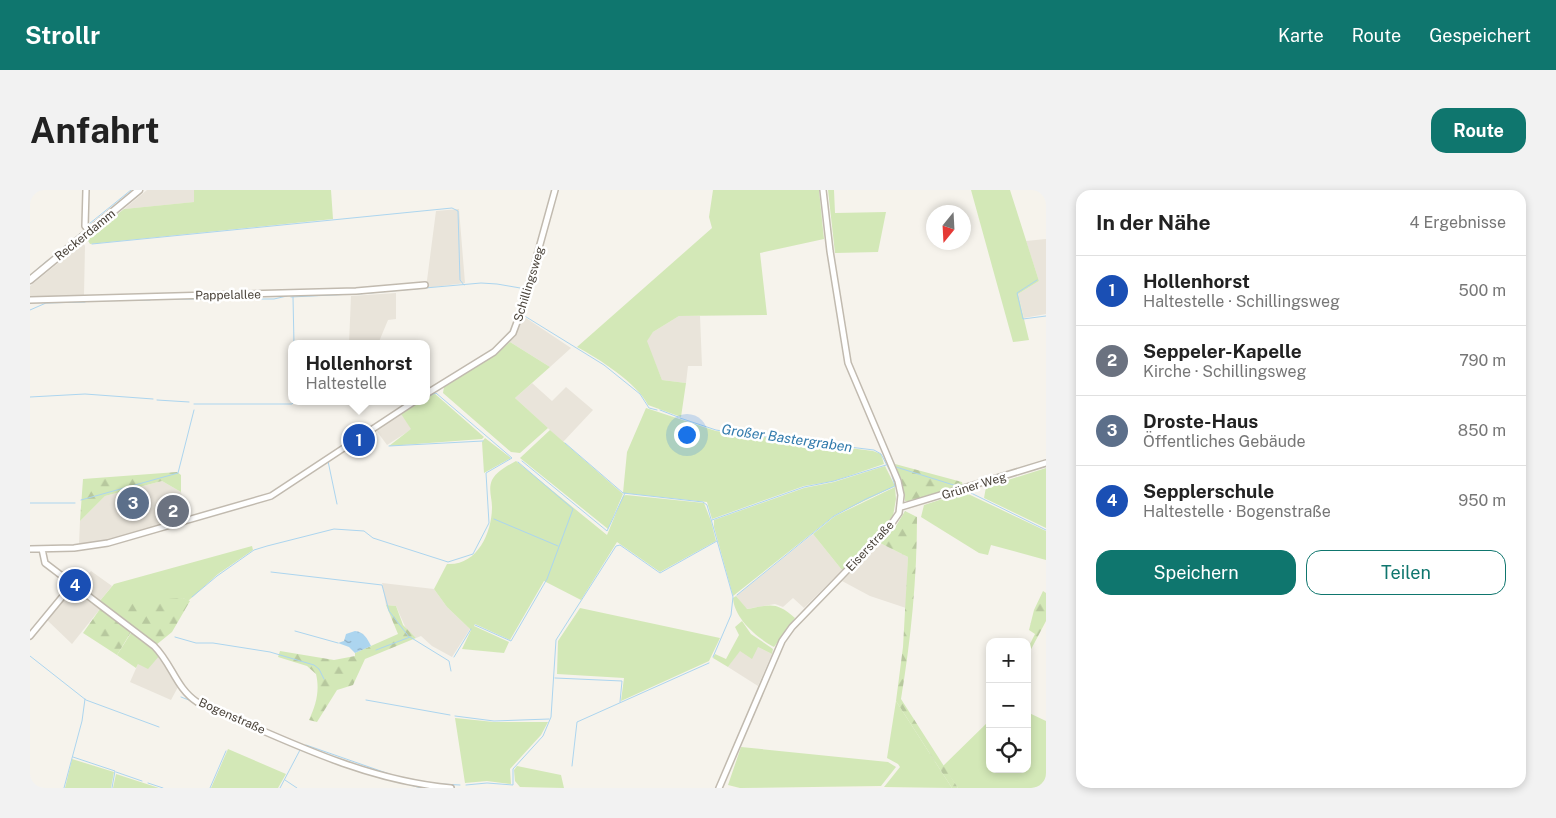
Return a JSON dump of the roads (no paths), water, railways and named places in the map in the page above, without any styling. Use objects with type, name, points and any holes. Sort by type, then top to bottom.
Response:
[{"type":"street","points":[[86,190],[85,226],[89,231]]},
{"type":"street","name":"Reckerdamm","points":[[30,280],[139,190]]},
{"type":"street","name":"Schillingsweg","points":[[430,392],[494,352],[513,333],[523,306],[555,190]]},
{"type":"street","name":"Eiserstraße","points":[[719,788],[782,641],[792,627],[890,526],[901,507],[898,481],[848,363],[830,251],[823,190]]},
{"type":"street","name":"Pappelallee","points":[[30,300],[350,292],[425,285]]},
{"type":"street","points":[[30,549],[74,548],[108,543],[271,496],[409,405]]},
{"type":"street","name":"Grüner Weg","points":[[901,507],[1046,464]]},
{"type":"street","name":"Bogenstraße","points":[[42,549],[45,563],[154,646],[166,660],[182,690],[197,702],[328,758],[406,782],[451,788]]},
{"type":"street","points":[[30,636],[72,585]]},
{"type":"water","points":[[355,631],[363,634],[371,646],[355,653],[349,647],[338,643],[344,641],[346,634]]},
{"type":"waterway","points":[[89,224],[131,190]]},
{"type":"waterway","points":[[92,244],[452,208],[458,211],[460,280],[464,285]]},
{"type":"waterway","points":[[53,256],[81,233]]},
{"type":"waterway","points":[[39,276],[81,243]]},
{"type":"waterway","points":[[35,271],[48,260]]},
{"type":"waterway","points":[[30,284],[35,280]]},
{"type":"waterway","points":[[1037,280],[1017,293],[1023,319],[1046,316]]},
{"type":"waterway","name":"Großer Bastergraben","points":[[358,294],[481,283],[526,289]]},
{"type":"waterway","name":"Großer Bastergraben","points":[[291,297],[353,294]]},
{"type":"waterway","name":"Großer Bastergraben","points":[[519,310],[523,295]]},
{"type":"waterway","name":"Großer Bastergraben","points":[[156,299],[274,299],[287,296]]},
{"type":"waterway","points":[[293,297],[294,340]]},
{"type":"waterway","name":"Großer Bastergraben","points":[[87,301],[150,300]]},
{"type":"waterway","name":"Großer Bastergraben","points":[[30,310],[46,303],[85,302]]},
{"type":"waterway","name":"Großer Bastergraben","points":[[523,315],[604,365],[640,394],[649,408],[657,410]]},
{"type":"waterway","points":[[192,597],[217,576],[254,550],[334,529],[364,531],[373,538],[448,562],[473,554],[489,523],[486,473],[512,458],[436,393],[430,395]]},
{"type":"waterway","points":[[30,397],[85,394],[153,399]]},
{"type":"waterway","points":[[157,400],[189,402]]},
{"type":"waterway","points":[[194,404],[288,404]]},
{"type":"waterway","points":[[401,413],[414,405]]},
{"type":"waterway","points":[[81,500],[178,473],[194,410]]},
{"type":"waterway","name":"Großer Bastergraben","points":[[660,410],[678,417]]},
{"type":"waterway","name":"Großer Bastergraben","points":[[680,418],[716,430],[734,433],[874,450],[881,454],[890,471]]},
{"type":"waterway","points":[[389,446],[483,441]]},
{"type":"waterway","points":[[565,443],[623,493],[703,502],[707,505],[733,597],[731,615],[713,657]]},
{"type":"waterway","points":[[994,476],[1046,460]]},
{"type":"waterway","points":[[328,461],[337,504]]},
{"type":"waterway","points":[[522,461],[607,531],[625,493]]},
{"type":"waterway","points":[[475,625],[511,641],[547,579],[573,509],[518,462]]},
{"type":"waterway","points":[[712,520],[804,487],[834,481],[886,465]]},
{"type":"waterway","name":"Großer Bastergraben","points":[[896,467],[960,487]]},
{"type":"waterway","points":[[737,595],[834,516],[895,486],[892,476]]},
{"type":"waterway","name":"Großer Bastergraben","points":[[967,491],[1046,530]]},
{"type":"waterway","points":[[30,503],[75,503]]},
{"type":"waterway","points":[[494,519],[558,546]]},
{"type":"waterway","points":[[466,785],[487,783],[513,785],[513,769],[543,736],[551,717],[556,640],[616,546],[620,545],[660,573],[717,541]]},
{"type":"waterway","points":[[271,572],[382,585],[389,611],[409,637]]},
{"type":"waterway","points":[[454,657],[471,629]]},
{"type":"waterway","points":[[295,631],[338,643]]},
{"type":"waterway","points":[[175,637],[196,643],[213,643],[270,652],[314,665],[319,669],[324,679]]},
{"type":"waterway","points":[[376,650],[410,637],[449,661],[451,671]]},
{"type":"waterway","points":[[30,656],[86,700],[159,727]]},
{"type":"waterway","points":[[572,766],[577,722],[709,663]]},
{"type":"waterway","points":[[555,678],[622,681],[620,702]]},
{"type":"waterway","points":[[181,697],[194,702]]},
{"type":"waterway","points":[[64,788],[82,721],[85,699]]},
{"type":"waterway","points":[[366,700],[450,715]]},
{"type":"waterway","points":[[455,716],[494,721],[549,719]]},
{"type":"waterway","points":[[306,745],[395,776]]},
{"type":"waterway","points":[[298,749],[348,768]]},
{"type":"waterway","points":[[280,788],[300,750]]},
{"type":"waterway","points":[[210,788],[226,751]]},
{"type":"waterway","points":[[73,757],[115,771],[112,788]]},
{"type":"waterway","points":[[116,772],[142,781]]},
{"type":"waterway","points":[[364,772],[421,788]]},
{"type":"waterway","points":[[285,780],[297,788]]},
{"type":"waterway","points":[[148,783],[163,788]]},
{"type":"waterway","points":[[440,784],[460,785]]},
{"type":"place","name":"Hollenhorst","points":[[359,440]]},
{"type":"place","name":"Droste-Haus","points":[[133,503]]},
{"type":"place","name":"Seppeler-Kapelle","points":[[173,511]]},
{"type":"place","name":"Sepplerschule","points":[[75,585]]}]
